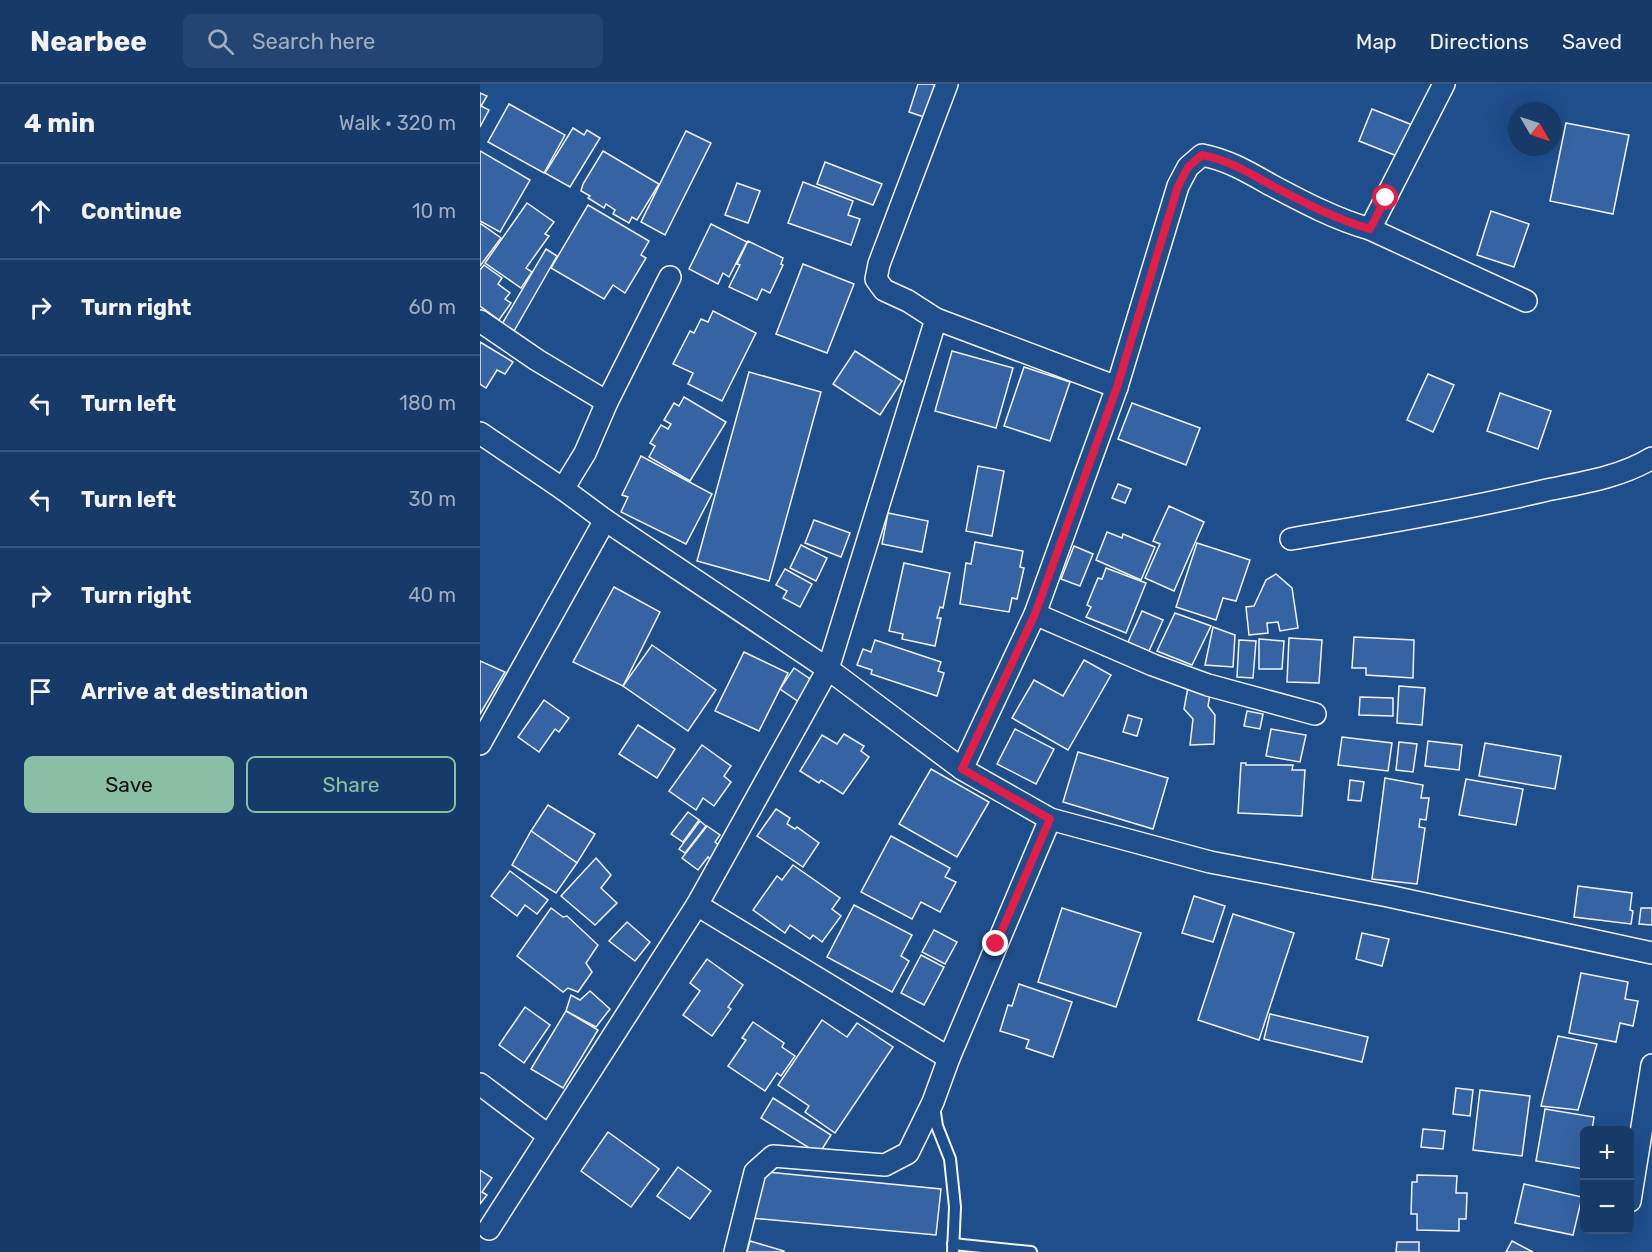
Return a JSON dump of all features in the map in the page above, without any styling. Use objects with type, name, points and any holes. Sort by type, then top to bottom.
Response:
[{"type":"street","points":[[947,84],[879,264],[876,279],[884,290],[908,301],[936,319],[1117,387]]},
{"type":"street","points":[[1370,229],[1444,84]]},
{"type":"street","points":[[962,769],[1035,614],[1117,387],[1178,186],[1188,167],[1202,155],[1222,159],[1335,218],[1370,229],[1527,301]]},
{"type":"street","points":[[563,489],[585,453],[670,277]]},
{"type":"street","points":[[489,1229],[697,905],[828,669],[936,319]]},
{"type":"street","points":[[480,321],[537,360],[608,402]]},
{"type":"street","points":[[480,433],[605,520],[828,669],[962,769],[1050,819],[1210,862],[1388,896],[1652,953]]},
{"type":"street","points":[[1291,539],[1471,508],[1604,478],[1644,464],[1652,458]]},
{"type":"street","points":[[480,744],[605,520]]},
{"type":"street","points":[[1035,614],[1208,685],[1315,714]]},
{"type":"street","points":[[735,1252],[755,1172],[773,1156],[885,1165],[908,1153],[933,1102],[949,1058],[1050,819]]},
{"type":"street","points":[[697,905],[949,1058]]},
{"type":"street","points":[[1633,1180],[1652,1065]]},
{"type":"street","points":[[480,1084],[549,1136]]},
{"type":"lane","points":[[933,1102],[937,1126],[950,1159],[955,1207],[953,1248],[1032,1252]]},
{"type":"building","points":[[918,84],[932,84],[940,87],[930,119],[909,112]]},
{"type":"building","points":[[480,93],[487,96],[481,106],[489,110],[480,127]]},
{"type":"building","points":[[509,104],[565,135],[544,173],[488,142]]},
{"type":"building","points":[[1372,109],[1415,126],[1402,158],[1359,141]]},
{"type":"building","points":[[1566,123],[1629,135],[1613,214],[1550,201],[1559,156],[1562,156]]},
{"type":"building","points":[[573,128],[584,135],[587,130],[600,138],[570,187],[545,173]]},
{"type":"building","points":[[686,131],[711,143],[665,235],[641,222]]},
{"type":"building","points":[[480,151],[530,180],[500,232],[480,221]]},
{"type":"building","points":[[603,151],[659,184],[637,220],[632,217],[629,223],[613,214],[615,210],[606,204],[604,208],[581,191]]},
{"type":"building","points":[[825,162],[882,184],[873,205],[817,184]]},
{"type":"building","points":[[803,182],[853,201],[848,215],[860,219],[851,245],[788,223]]},
{"type":"building","points":[[737,183],[760,191],[748,223],[725,215]]},
{"type":"building","points":[[527,203],[554,222],[545,234],[549,236],[526,268],[532,272],[521,288],[485,263]]},
{"type":"building","points":[[588,205],[649,241],[641,255],[646,258],[625,293],[613,285],[604,299],[551,268]]},
{"type":"building","points":[[1491,211],[1529,224],[1514,267],[1477,255]]},
{"type":"building","points":[[480,223],[501,238],[480,266]]},
{"type":"building","points":[[711,224],[747,242],[729,277],[723,273],[718,284],[689,269]]},
{"type":"building","points":[[748,241],[783,258],[781,264],[783,265],[770,293],[762,289],[757,300],[729,287]]},
{"type":"building","points":[[546,249],[557,256],[514,331],[502,324]]},
{"type":"building","points":[[803,264],[854,284],[827,353],[776,334]]},
{"type":"building","points":[[484,265],[502,278],[498,284],[510,293],[505,299],[511,303],[499,320],[480,306],[480,270]]},
{"type":"building","points":[[713,311],[756,333],[722,401],[688,384],[693,373],[673,364],[690,331],[694,333],[701,319],[708,322]]},
{"type":"building","points":[[480,342],[513,362],[505,374],[497,370],[486,388],[480,384]]},
{"type":"building","points":[[855,351],[902,381],[880,415],[833,384]]},
{"type":"building","points":[[952,351],[1013,368],[996,428],[935,411]]},
{"type":"building","points":[[1024,367],[1070,382],[1050,441],[1004,426]]},
{"type":"building","points":[[749,372],[821,392],[769,581],[697,561]]},
{"type":"building","points":[[1428,374],[1454,385],[1433,432],[1407,420]]},
{"type":"building","points":[[1500,393],[1551,411],[1538,449],[1487,431]]},
{"type":"building","points":[[684,397],[726,422],[690,481],[649,457],[655,446],[650,443],[661,425],[668,429],[671,424],[664,420],[674,403],[679,406]]},
{"type":"building","points":[[1132,403],[1200,428],[1186,465],[1118,439]]},
{"type":"building","points":[[641,456],[712,494],[686,544],[621,512],[628,497],[622,495]]},
{"type":"building","points":[[978,466],[1004,471],[992,536],[966,531]]},
{"type":"building","points":[[1118,484],[1131,489],[1125,503],[1112,498]]},
{"type":"building","points":[[1169,506],[1204,522],[1174,591],[1145,578],[1160,544],[1153,541]]},
{"type":"building","points":[[888,513],[928,521],[922,552],[882,544]]},
{"type":"building","points":[[814,520],[850,533],[841,557],[805,543]]},
{"type":"building","points":[[1107,532],[1122,538],[1123,534],[1155,547],[1141,580],[1096,560]]},
{"type":"building","points":[[975,542],[1023,551],[1020,567],[1024,568],[1017,599],[1012,598],[1009,612],[960,604],[966,563],[971,564]]},
{"type":"building","points":[[1197,543],[1250,560],[1236,601],[1223,598],[1216,620],[1176,607]]},
{"type":"building","points":[[801,545],[827,558],[816,581],[790,568]]},
{"type":"building","points":[[1074,546],[1093,554],[1080,586],[1061,579]]},
{"type":"building","points":[[904,563],[950,573],[943,608],[940,607],[937,618],[941,618],[935,646],[902,639],[903,634],[889,631]]},
{"type":"building","points":[[1106,568],[1146,583],[1126,633],[1086,617],[1091,607],[1087,605],[1098,578],[1102,579]]},
{"type":"building","points":[[785,569],[812,584],[800,607],[783,598],[787,591],[776,585]]},
{"type":"building","points":[[1276,574],[1292,588],[1298,628],[1280,631],[1278,622],[1267,623],[1268,633],[1249,635],[1246,607],[1254,606],[1266,580]]},
{"type":"building","points":[[614,587],[660,612],[623,686],[573,662]]},
{"type":"building","points":[[1142,611],[1163,620],[1149,651],[1128,642]]},
{"type":"building","points":[[1175,613],[1211,626],[1192,665],[1157,651]]},
{"type":"building","points":[[1213,627],[1235,635],[1233,667],[1205,665]]},
{"type":"building","points":[[1354,637],[1414,640],[1413,678],[1366,675],[1366,668],[1352,668]]},
{"type":"building","points":[[1289,638],[1322,640],[1319,683],[1287,682]]},
{"type":"building","points":[[1259,639],[1284,641],[1282,669],[1259,669]]},
{"type":"building","points":[[875,640],[941,662],[938,671],[944,673],[937,696],[871,674],[872,670],[857,665],[863,649],[871,652]]},
{"type":"building","points":[[1239,640],[1256,641],[1253,678],[1237,677]]},
{"type":"building","points":[[652,645],[716,690],[688,731],[623,686]]},
{"type":"building","points":[[744,652],[788,673],[759,731],[715,711]]},
{"type":"building","points":[[1084,660],[1111,675],[1068,750],[1012,718],[1034,680],[1063,696]]},
{"type":"building","points":[[480,661],[505,672],[480,714]]},
{"type":"building","points":[[794,668],[816,683],[802,704],[780,689]]},
{"type":"building","points":[[1399,686],[1425,688],[1422,725],[1397,723]]},
{"type":"building","points":[[1188,687],[1210,694],[1208,706],[1215,715],[1214,744],[1190,745],[1193,719],[1184,709]]},
{"type":"building","points":[[1360,697],[1393,698],[1393,716],[1359,715]]},
{"type":"building","points":[[544,700],[569,718],[559,732],[555,729],[539,752],[518,737]]},
{"type":"building","points":[[1247,711],[1263,714],[1260,729],[1244,726]]},
{"type":"building","points":[[1128,715],[1142,719],[1137,736],[1123,732]]},
{"type":"building","points":[[638,725],[675,749],[657,778],[619,754]]},
{"type":"building","points":[[1015,729],[1054,749],[1036,784],[997,764]]},
{"type":"building","points":[[1271,729],[1306,735],[1300,762],[1266,756]]},
{"type":"building","points":[[844,734],[864,746],[861,751],[869,757],[843,794],[821,780],[819,783],[800,771],[822,735],[837,744]]},
{"type":"building","points":[[1342,737],[1392,743],[1388,771],[1338,765]]},
{"type":"building","points":[[1428,741],[1462,745],[1459,770],[1425,766]]},
{"type":"building","points":[[1399,742],[1417,744],[1413,772],[1396,770]]},
{"type":"building","points":[[1485,743],[1561,756],[1555,789],[1479,776]]},
{"type":"building","points":[[702,745],[731,766],[724,776],[731,782],[714,806],[703,798],[696,810],[669,791]]},
{"type":"building","points":[[1078,752],[1168,778],[1153,829],[1063,802]]},
{"type":"building","points":[[1241,763],[1246,763],[1246,765],[1293,765],[1292,770],[1305,770],[1302,816],[1238,813]]},
{"type":"building","points":[[931,769],[989,802],[957,857],[899,824]]},
{"type":"building","points":[[1385,778],[1423,785],[1421,798],[1429,798],[1426,820],[1420,819],[1419,827],[1425,828],[1417,884],[1372,879]]},
{"type":"building","points":[[1466,779],[1523,789],[1516,825],[1459,815]]},
{"type":"building","points":[[1350,780],[1364,782],[1361,801],[1348,800]]},
{"type":"building","points":[[548,805],[595,834],[577,863],[531,831]]},
{"type":"building","points":[[776,809],[790,818],[787,824],[795,829],[797,827],[819,843],[803,867],[757,836]]},
{"type":"building","points":[[688,812],[699,820],[683,842],[671,834]]},
{"type":"building","points":[[700,821],[706,826],[685,853],[679,849]]},
{"type":"building","points":[[707,826],[720,835],[715,842],[720,846],[698,870],[682,858]]},
{"type":"building","points":[[531,831],[577,863],[556,893],[512,865]]},
{"type":"building","points":[[891,836],[950,868],[945,877],[956,882],[940,912],[921,902],[912,919],[861,892]]},
{"type":"building","points":[[596,858],[611,875],[601,888],[617,903],[595,925],[561,896]]},
{"type":"building","points":[[793,865],[840,898],[832,909],[841,916],[822,942],[813,935],[810,939],[790,925],[785,933],[753,910],[777,876],[782,880]]},
{"type":"building","points":[[510,871],[548,900],[537,914],[525,905],[517,916],[491,896]]},
{"type":"building","points":[[1578,886],[1632,893],[1631,924],[1574,917]]},
{"type":"building","points":[[1194,896],[1225,906],[1213,942],[1182,933]]},
{"type":"building","points":[[854,905],[912,935],[901,956],[909,961],[892,992],[827,957]]},
{"type":"building","points":[[551,908],[563,917],[567,916],[598,945],[586,963],[592,972],[578,992],[568,988],[563,992],[517,956]]},
{"type":"building","points":[[1062,908],[1141,933],[1116,1007],[1038,982]]},
{"type":"building","points":[[1641,908],[1652,908],[1652,925],[1639,924]]},
{"type":"building","points":[[1233,914],[1294,933],[1259,1040],[1198,1020]]},
{"type":"building","points":[[627,922],[650,942],[635,961],[609,941]]},
{"type":"building","points":[[934,930],[957,942],[945,964],[922,952]]},
{"type":"building","points":[[1362,933],[1389,939],[1382,966],[1356,959]]},
{"type":"building","points":[[921,955],[944,967],[924,1005],[901,993]]},
{"type":"building","points":[[707,959],[743,985],[728,1007],[731,1009],[712,1036],[683,1015],[700,991],[690,983]]},
{"type":"building","points":[[1581,973],[1628,982],[1625,999],[1638,1001],[1633,1026],[1620,1023],[1616,1042],[1569,1033]]},
{"type":"building","points":[[1019,984],[1072,1002],[1053,1057],[1026,1048],[1029,1040],[1000,1031],[1008,1005],[1012,1006]]},
{"type":"building","points":[[590,991],[610,1009],[596,1027],[566,1011],[571,995],[580,1000]]},
{"type":"building","points":[[525,1007],[550,1025],[524,1063],[499,1045]]},
{"type":"building","points":[[566,1011],[598,1030],[563,1088],[531,1069]]},
{"type":"building","points":[[1270,1014],[1368,1037],[1362,1062],[1264,1039]]},
{"type":"building","points":[[822,1020],[847,1037],[857,1023],[893,1047],[835,1133],[805,1112],[809,1106],[778,1085]]},
{"type":"building","points":[[753,1022],[784,1043],[782,1047],[795,1056],[781,1076],[777,1073],[765,1091],[728,1066],[746,1040],[742,1038]]},
{"type":"building","points":[[1558,1036],[1597,1044],[1578,1110],[1541,1106]]},
{"type":"building","points":[[1456,1088],[1473,1090],[1470,1116],[1453,1114]]},
{"type":"building","points":[[1480,1090],[1530,1096],[1522,1156],[1473,1150]]},
{"type":"building","points":[[773,1098],[831,1135],[819,1154],[761,1118]]},
{"type":"building","points":[[1545,1109],[1594,1117],[1593,1126],[1580,1126],[1580,1168],[1536,1161]]},
{"type":"building","points":[[1423,1129],[1445,1131],[1443,1149],[1421,1147]]},
{"type":"building","points":[[608,1132],[659,1169],[631,1207],[581,1171]]},
{"type":"building","points":[[678,1167],[711,1191],[690,1219],[657,1196]]},
{"type":"building","points":[[480,1170],[492,1178],[482,1192],[487,1195],[480,1204]]},
{"type":"building","points":[[756,1171],[941,1189],[936,1235],[751,1218]]},
{"type":"building","points":[[1417,1175],[1457,1176],[1456,1193],[1467,1193],[1466,1219],[1459,1219],[1459,1231],[1417,1230],[1417,1214],[1411,1214],[1412,1182],[1417,1182]]},
{"type":"building","points":[[1524,1184],[1580,1197],[1573,1235],[1515,1223]]},
{"type":"building","points":[[750,1241],[784,1251],[784,1252],[747,1252]]},
{"type":"building","points":[[1512,1241],[1533,1252],[1506,1252]]},
{"type":"building","points":[[1397,1242],[1419,1242],[1419,1252],[1396,1252]]},
{"type":"route","points":[[996,944],[1050,819],[962,769],[1035,614],[1117,387],[1178,186],[1188,167],[1202,155],[1222,159],[1298,200],[1345,222],[1370,229],[1386,198]]}]
